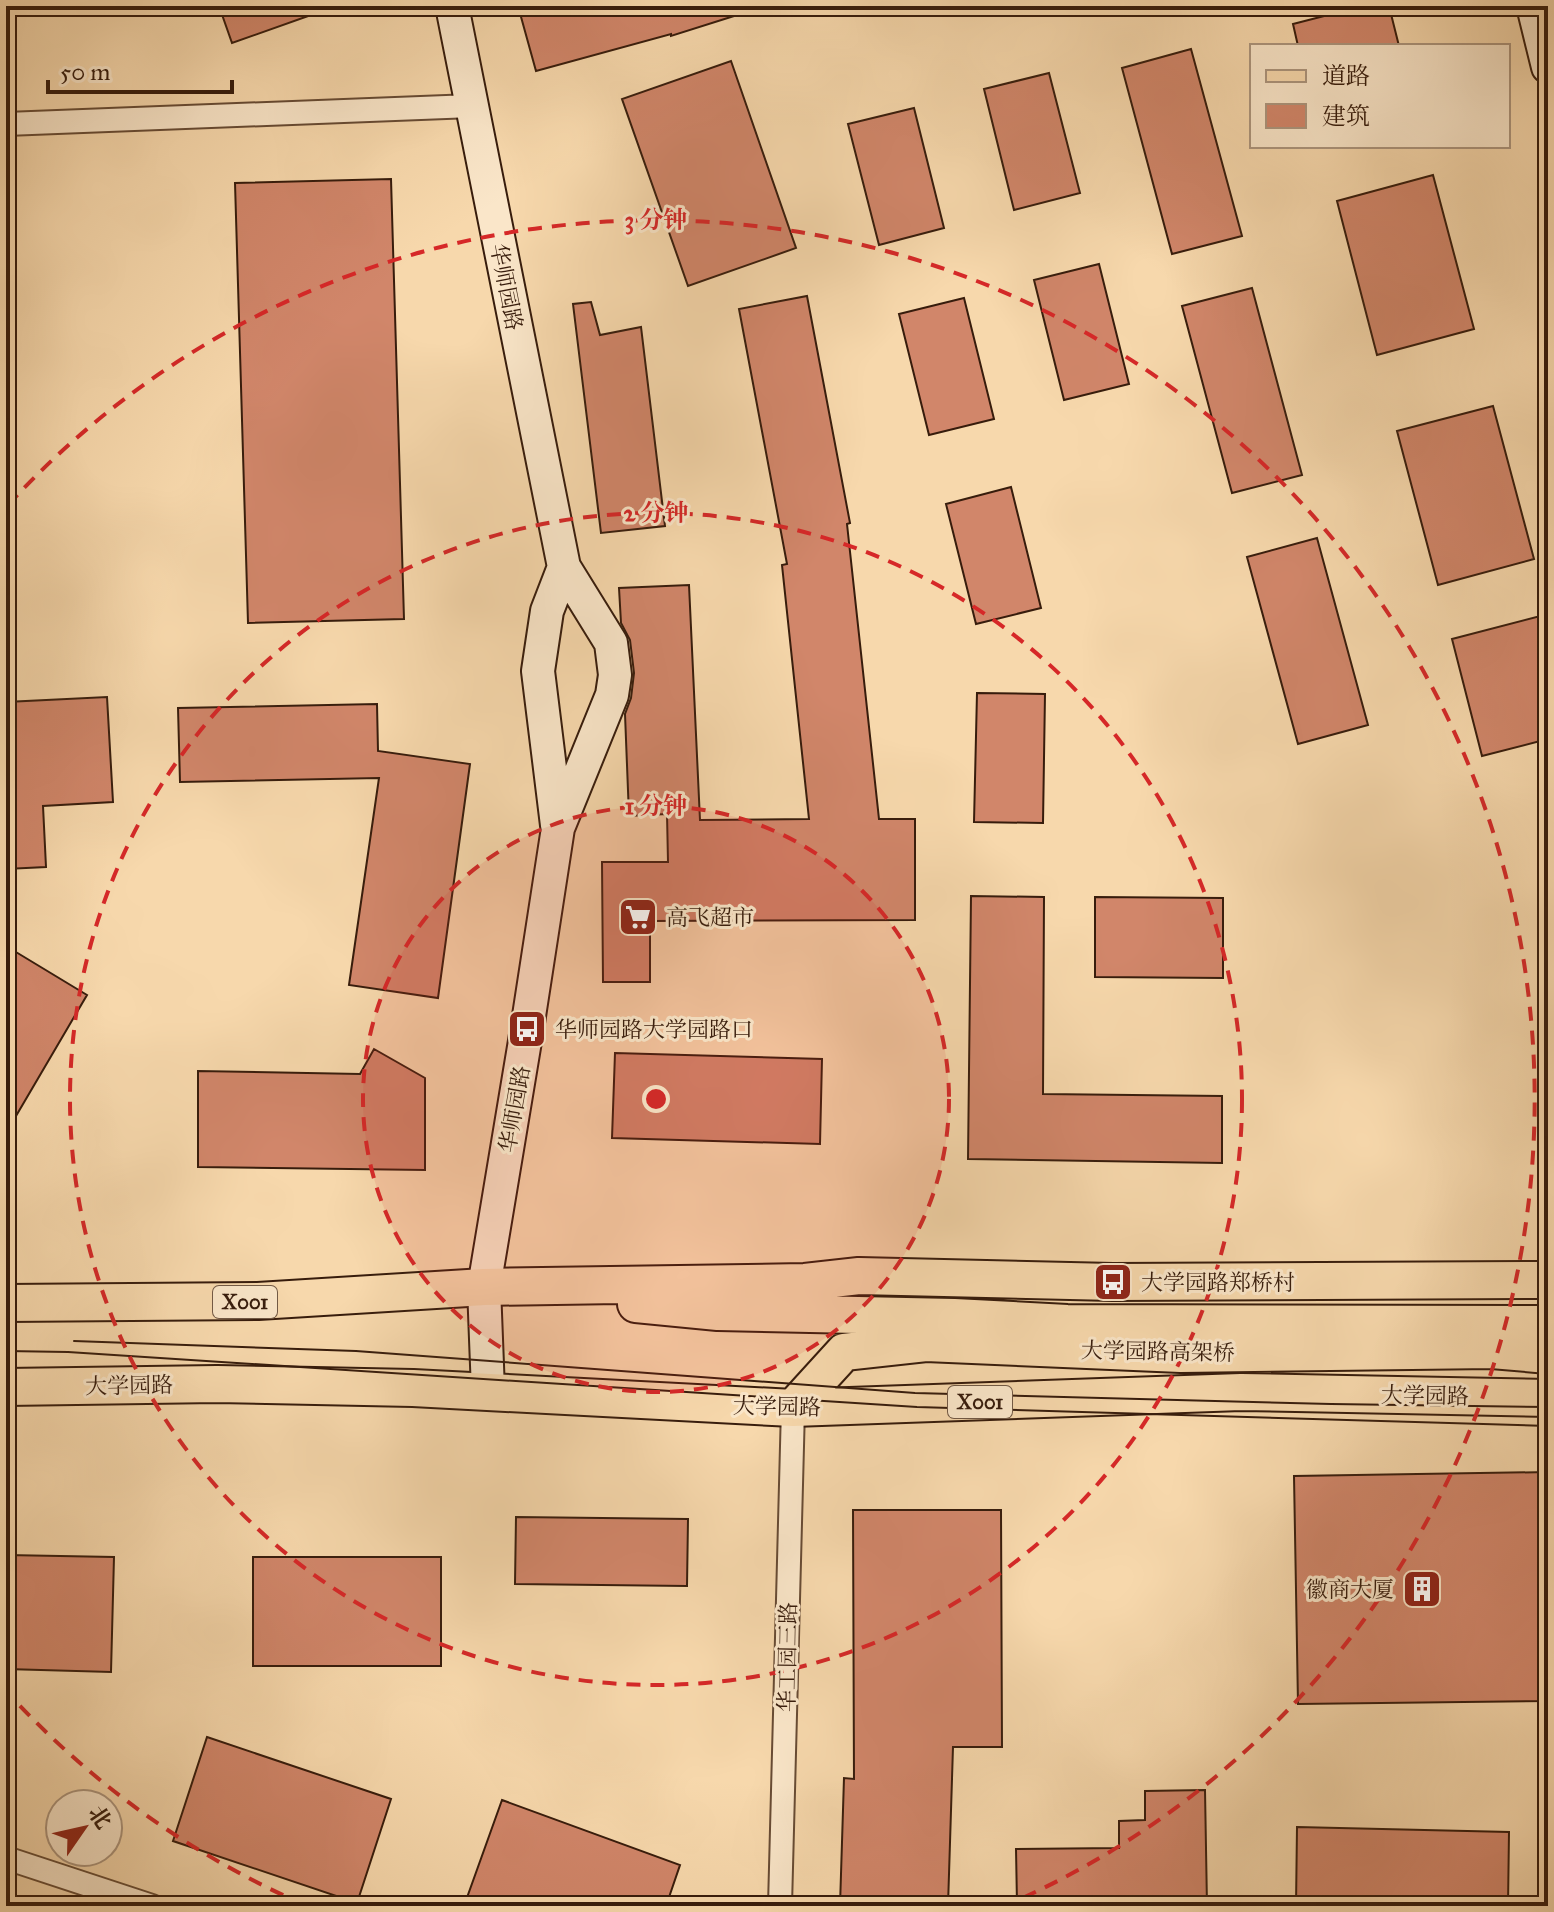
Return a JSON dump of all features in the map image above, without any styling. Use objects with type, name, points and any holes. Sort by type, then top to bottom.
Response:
[{"type":"main road","name":"华师园路","points":[[452,6],[564,567]]},
{"type":"main road","points":[[1533,6],[1548,67]]},
{"type":"main road","points":[[558,828],[548,770],[538,671],[547,611],[564,567]]},
{"type":"main road","points":[[558,828],[612,695],[615,675],[611,643],[564,567]]},
{"type":"main road","name":"华师园路","points":[[488,1391],[484,1287],[558,828]]},
{"type":"main road","name":"X001","points":[[6,1303],[258,1301],[484,1287],[805,1282],[859,1276],[1113,1282],[1548,1280]]},
{"type":"main road","points":[[484,1287],[718,1312],[956,1331],[1067,1323],[1548,1324]]},
{"type":"main road","name":"大学园路高架桥","points":[[793,1408],[844,1352],[926,1343],[956,1331],[1181,1354],[1492,1350],[1548,1355]]},
{"type":"main road","name":"大学园路","points":[[6,1387],[217,1384],[488,1391],[793,1408],[1241,1392],[1548,1398]]},
{"type":"street","points":[[6,124],[472,106]]},
{"type":"street","name":"华工园三路","points":[[780,1906],[793,1408]]},
{"type":"street","points":[[6,1858],[152,1906]]},
{"type":"building","points":[[219,6],[328,6],[328,9],[232,43]]},
{"type":"building","points":[[518,6],[752,6],[753,10],[671,36],[536,71]]},
{"type":"building","points":[[1363,6],[1389,6],[1398,44],[1298,44],[1293,24]]},
{"type":"building","points":[[1191,49],[1242,236],[1172,254],[1122,68]]},
{"type":"building","points":[[731,61],[796,248],[688,286],[622,99]]},
{"type":"building","points":[[1049,73],[1080,193],[1014,210],[984,89]]},
{"type":"building","points":[[914,108],[944,228],[879,245],[848,124]]},
{"type":"building","points":[[1433,175],[1474,329],[1377,355],[1337,201]]},
{"type":"building","points":[[391,179],[404,619],[248,623],[235,183]]},
{"type":"building","points":[[1099,264],[1129,384],[1064,400],[1034,280]]},
{"type":"building","points":[[1252,288],[1302,475],[1232,493],[1182,306]]},
{"type":"building","points":[[807,296],[850,523],[847,524],[879,819],[915,819],[915,920],[650,921],[650,982],[603,982],[602,862],[668,862],[667,814],[629,816],[625,714],[631,698],[634,673],[630,640],[621,623],[619,588],[689,585],[700,820],[809,819],[782,565],[787,564],[739,309]]},
{"type":"building","points":[[964,298],[994,419],[929,435],[899,314]]},
{"type":"building","points":[[591,302],[600,335],[641,327],[665,526],[601,533],[573,304]]},
{"type":"building","points":[[1493,406],[1534,559],[1438,585],[1397,431]]},
{"type":"building","points":[[1011,487],[1041,608],[976,624],[946,504]]},
{"type":"building","points":[[1317,538],[1368,725],[1298,744],[1247,557]]},
{"type":"building","points":[[1548,614],[1548,739],[1482,756],[1452,639]]},
{"type":"building","points":[[977,693],[1045,694],[1043,823],[974,822]]},
{"type":"building","points":[[107,697],[113,802],[43,806],[46,867],[6,869],[6,702]]},
{"type":"building","points":[[377,704],[378,751],[470,764],[438,998],[349,985],[379,778],[180,782],[178,708]]},
{"type":"building","points":[[971,896],[1044,897],[1043,1094],[1222,1096],[1222,1163],[968,1159]]},
{"type":"building","points":[[1095,897],[1223,898],[1223,978],[1095,977]]},
{"type":"building","points":[[6,946],[87,995],[6,1133]]},
{"type":"building","points":[[374,1049],[425,1078],[425,1170],[198,1167],[198,1071],[360,1074]]},
{"type":"building","points":[[615,1053],[822,1059],[820,1144],[612,1138]]},
{"type":"building","name":"徽商大厦","points":[[1548,1472],[1548,1701],[1298,1704],[1294,1476]]},
{"type":"building","points":[[853,1510],[1001,1510],[1002,1747],[953,1747],[948,1906],[840,1906],[844,1778],[854,1779]]},
{"type":"building","points":[[516,1517],[688,1519],[687,1586],[515,1584]]},
{"type":"building","points":[[6,1555],[114,1557],[111,1672],[6,1669]]},
{"type":"building","points":[[253,1557],[441,1557],[441,1666],[253,1666]]},
{"type":"building","points":[[207,1737],[391,1799],[357,1903],[173,1841]]},
{"type":"building","points":[[1205,1790],[1207,1906],[1017,1904],[1016,1849],[1119,1848],[1119,1821],[1145,1820],[1145,1791]]},
{"type":"building","points":[[502,1800],[680,1865],[666,1906],[464,1906]]},
{"type":"building","points":[[1297,1827],[1509,1832],[1508,1906],[1296,1906]]},
{"type":"tram line","points":[[74,1341],[356,1351],[915,1393],[1548,1407]]},
{"type":"tram line","points":[[6,1351],[68,1352],[917,1407],[1548,1426]]},
{"type":"place","name":"高飞超市","points":[[638,917]]},
{"type":"place","name":"华师园路大学园路口","points":[[527,1029]]},
{"type":"place","name":"大学园路郑桥村","points":[[1113,1282]]},
{"type":"place","name":"徽商大厦","points":[[1422,1589]]}]
